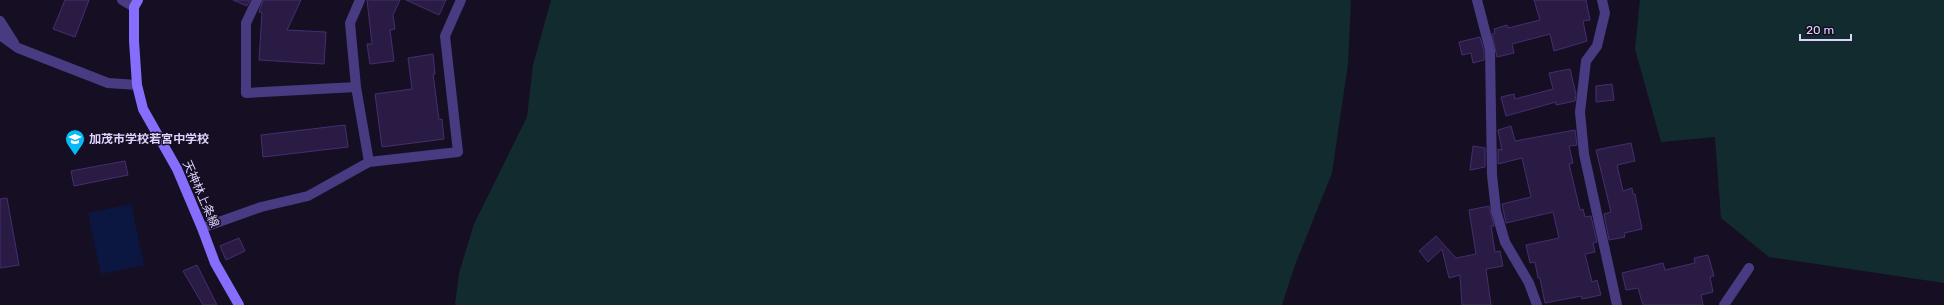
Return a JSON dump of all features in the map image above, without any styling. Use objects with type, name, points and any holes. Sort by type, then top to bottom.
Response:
[{"type":"main road","name":"天神林上条線","points":[[136,4],[134,40],[137,85],[143,109],[177,169],[202,228],[214,263],[239,305]]},
{"type":"street","points":[[122,0],[136,4]]},
{"type":"street","points":[[257,0],[246,23],[246,93],[356,88]]},
{"type":"street","points":[[360,0],[350,23],[356,88],[369,162]]},
{"type":"street","points":[[202,228],[261,207],[308,196],[369,162],[458,152],[445,36],[461,0]]},
{"type":"street","points":[[1477,0],[1490,50],[1492,174],[1496,210],[1505,242],[1529,283],[1537,305]]},
{"type":"street","points":[[1602,0],[1605,13],[1597,46],[1586,61],[1580,112],[1584,154],[1617,305]]},
{"type":"street","points":[[0,21],[18,48]]},
{"type":"street","points":[[0,35],[18,48],[108,84],[137,85]]},
{"type":"street","points":[[1724,305],[1749,268]]},
{"type":"green space","points":[[551,0],[1351,0],[1348,64],[1332,173],[1295,265],[1282,305],[455,305],[459,273],[474,224],[527,117],[533,65]]},
{"type":"green space","points":[[1640,0],[1944,0],[1944,283],[1769,257],[1721,218],[1715,137],[1661,142],[1635,49]]},
{"type":"water","points":[[131,204],[144,265],[101,274],[88,213]]},
{"type":"building","points":[[65,0],[89,0],[75,37],[53,29]]},
{"type":"building","points":[[233,0],[250,0],[247,6]]},
{"type":"building","points":[[263,0],[301,0],[287,30],[326,32],[324,64],[259,60],[262,13],[259,12]]},
{"type":"building","points":[[367,0],[400,0],[393,15],[395,29],[390,30],[394,61],[370,64],[367,44],[372,44]]},
{"type":"building","points":[[406,0],[446,0],[439,15]]},
{"type":"building","points":[[1534,0],[1586,0],[1590,20],[1583,21],[1587,41],[1554,51],[1550,34],[1512,44],[1514,53],[1497,57],[1492,34],[1495,33],[1494,29],[1507,25],[1508,28],[1540,20]]},
{"type":"building","points":[[1480,37],[1484,51],[1484,60],[1473,63],[1471,53],[1462,55],[1459,42]]},
{"type":"building","points":[[433,54],[435,74],[433,74],[439,120],[442,119],[444,139],[382,147],[375,94],[412,89],[408,58]]},
{"type":"building","points":[[1570,69],[1576,94],[1575,101],[1556,105],[1556,102],[1506,116],[1501,97],[1514,94],[1515,99],[1553,89],[1549,73]]},
{"type":"building","points":[[1612,84],[1614,100],[1596,102],[1596,86]]},
{"type":"building","points":[[345,125],[348,147],[263,157],[261,135]]},
{"type":"building","points":[[1511,126],[1515,141],[1575,130],[1577,145],[1569,146],[1573,163],[1569,164],[1580,210],[1583,209],[1585,217],[1591,216],[1597,242],[1593,243],[1595,252],[1585,254],[1592,282],[1597,280],[1601,295],[1582,299],[1581,296],[1545,303],[1535,262],[1530,263],[1526,245],[1559,238],[1553,212],[1506,223],[1502,204],[1531,197],[1522,158],[1498,164],[1498,149],[1502,150],[1498,130]]},
{"type":"building","points":[[1631,143],[1635,161],[1617,165],[1623,191],[1632,188],[1633,194],[1635,194],[1642,229],[1624,233],[1625,237],[1609,240],[1604,214],[1611,212],[1596,150]]},
{"type":"building","points":[[1473,146],[1485,148],[1485,167],[1470,170]]},
{"type":"building","points":[[125,161],[128,175],[74,186],[71,171]]},
{"type":"building","points":[[7,198],[19,265],[0,268],[0,199]]},
{"type":"building","points":[[1489,206],[1494,226],[1491,226],[1495,252],[1500,251],[1503,266],[1486,269],[1491,305],[1462,305],[1460,275],[1449,278],[1442,249],[1428,262],[1419,251],[1436,236],[1456,258],[1476,254],[1469,210]]},
{"type":"building","points":[[239,238],[245,251],[226,260],[220,246]]},
{"type":"building","points":[[1708,255],[1714,276],[1710,277],[1713,292],[1701,295],[1703,305],[1643,305],[1638,288],[1626,290],[1622,273],[1663,263],[1665,270],[1695,263],[1694,258]]},
{"type":"building","points":[[197,265],[217,305],[203,305],[183,271]]},
{"type":"place","name":"加茂市学校若宮中学校","points":[[75,156]]}]
